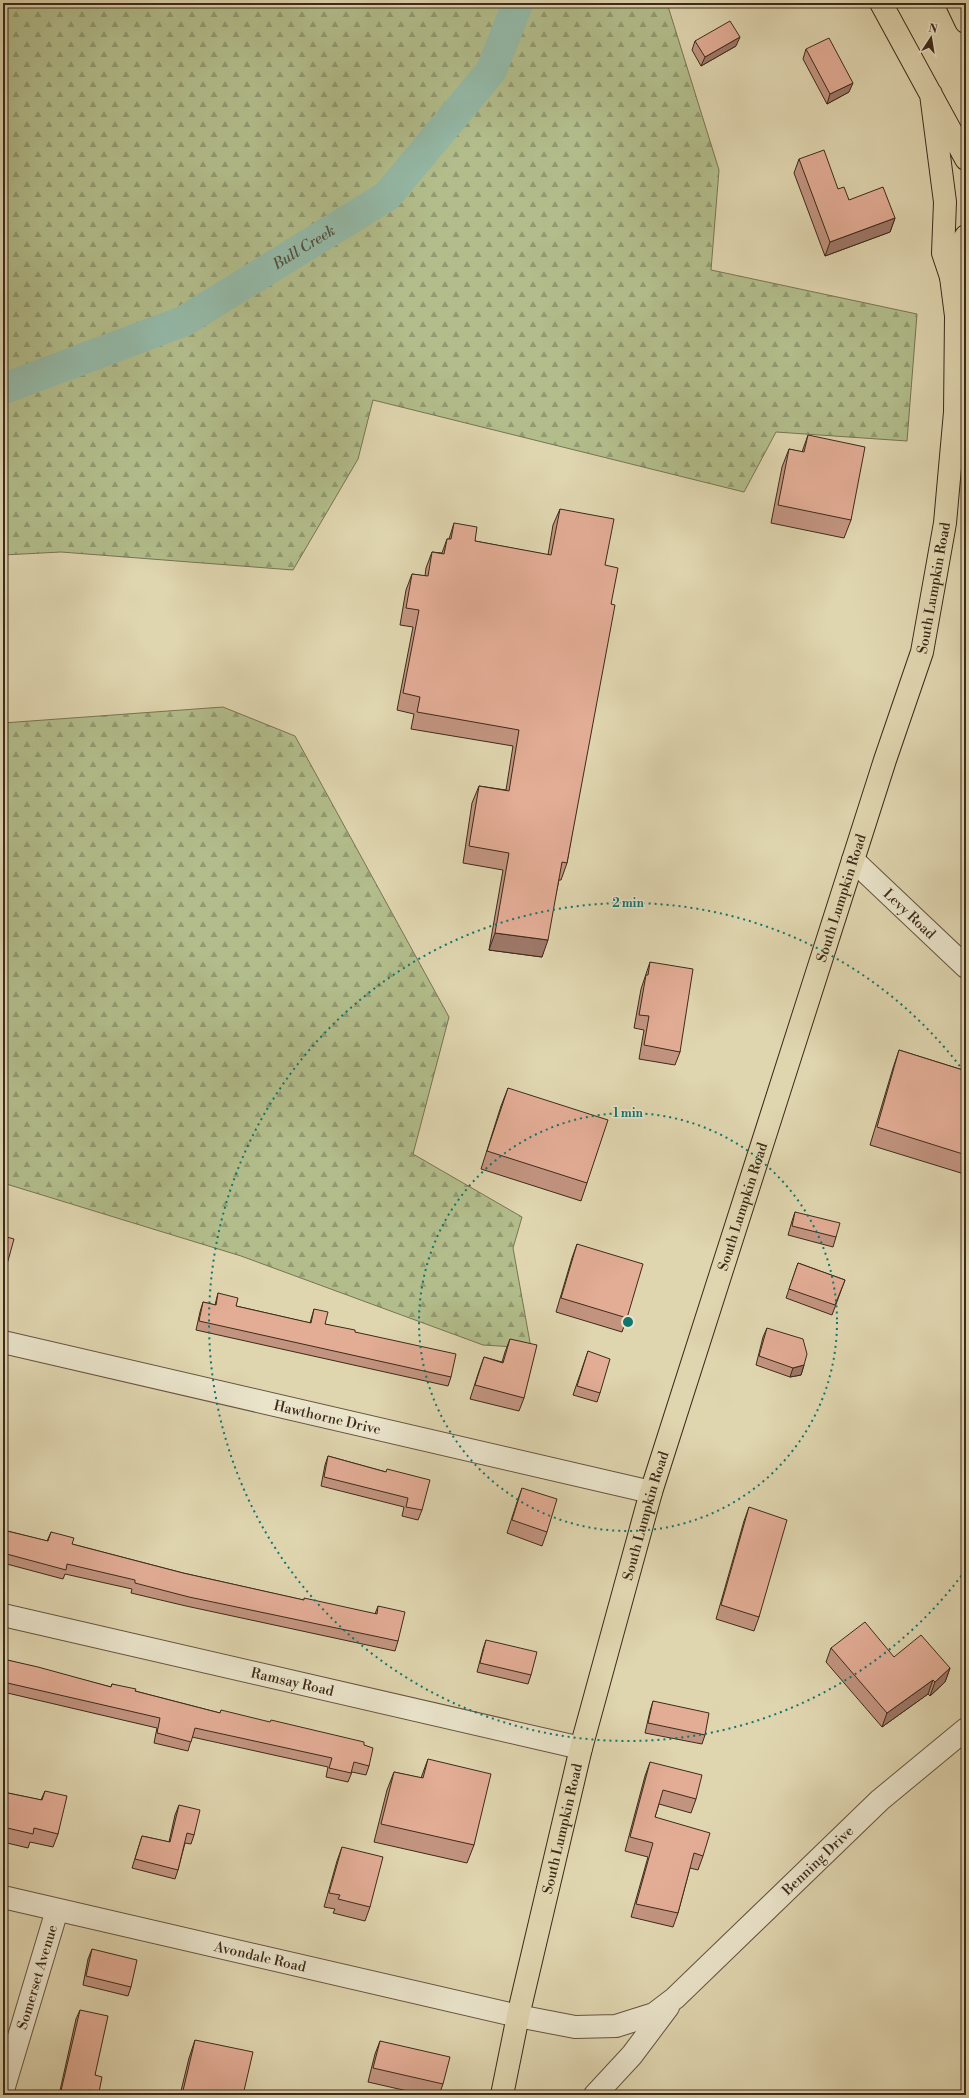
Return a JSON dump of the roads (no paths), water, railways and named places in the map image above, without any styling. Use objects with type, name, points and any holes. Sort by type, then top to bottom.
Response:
[{"type":"main road","points":[[881,3],[966,159]]},
{"type":"main road","points":[[956,3],[966,22]]},
{"type":"main road","points":[[931,94],[945,202],[943,252],[958,283]]},
{"type":"main road","name":"South Lumpkin Road","points":[[502,2095],[518,2016],[581,1748],[651,1492],[923,646],[946,509],[956,412],[961,313],[958,283],[962,242],[966,236]]},
{"type":"street","name":"Levy Road","points":[[853,860],[966,967]]},
{"type":"street","name":"Hawthorne Drive","points":[[3,1342],[651,1492]]},
{"type":"street","name":"Ramsay Road","points":[[3,1615],[581,1748]]},
{"type":"street","name":"Benning Drive","points":[[518,2016],[575,2027],[616,2026],[654,2014],[675,1998],[880,1800],[966,1729]]},
{"type":"street","name":"Avondale Road","points":[[3,1897],[518,2016]]},
{"type":"street","name":"Somerset Avenue","points":[[3,2090],[57,1910]]},
{"type":"street","name":"Benning Drive","points":[[595,2095],[632,2055],[675,1998]]},
{"type":"waterway","name":"Bull Creek","points":[[3,389],[184,321],[387,196],[491,71],[518,3]]}]
